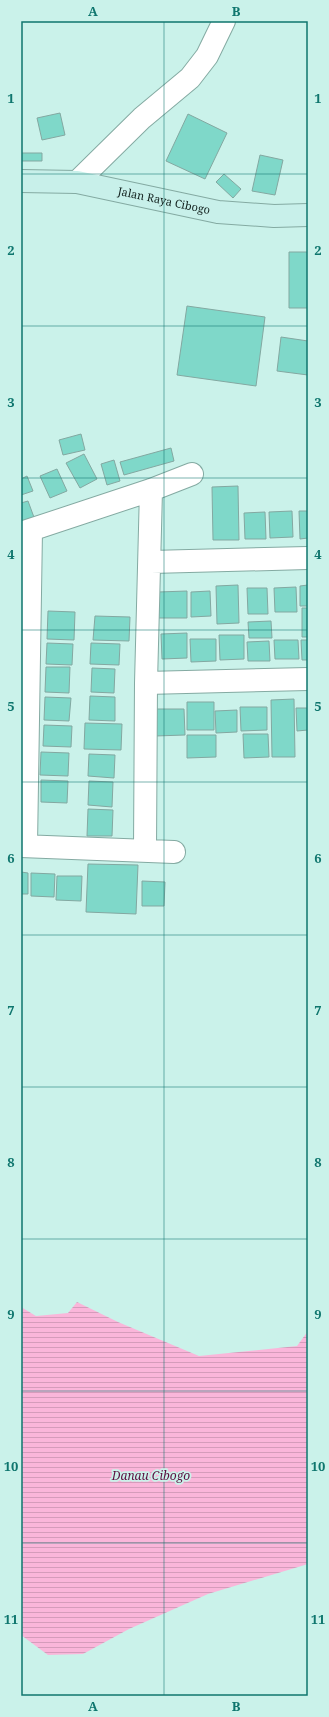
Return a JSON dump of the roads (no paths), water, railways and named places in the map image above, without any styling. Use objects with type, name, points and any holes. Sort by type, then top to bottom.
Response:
[{"type":"street","points":[[77,182],[142,118],[190,78],[208,56],[224,21]]},
{"type":"street","name":"Jalan Raya Cibogo","points":[[21,181],[77,182],[218,212],[274,216],[308,215]]},
{"type":"street","points":[[174,852],[23,846],[26,531],[151,490],[192,474]]},
{"type":"street","points":[[145,850],[146,683],[151,562],[151,490]]},
{"type":"street","points":[[151,562],[308,558]]},
{"type":"street","points":[[146,683],[308,679]]},
{"type":"water","name":"Danau Cibogo","points":[[77,1302],[118,1322],[199,1356],[297,1346],[308,1331],[308,1564],[208,1594],[129,1629],[83,1654],[48,1655],[21,1635],[21,1307],[36,1316],[68,1313]]}]
